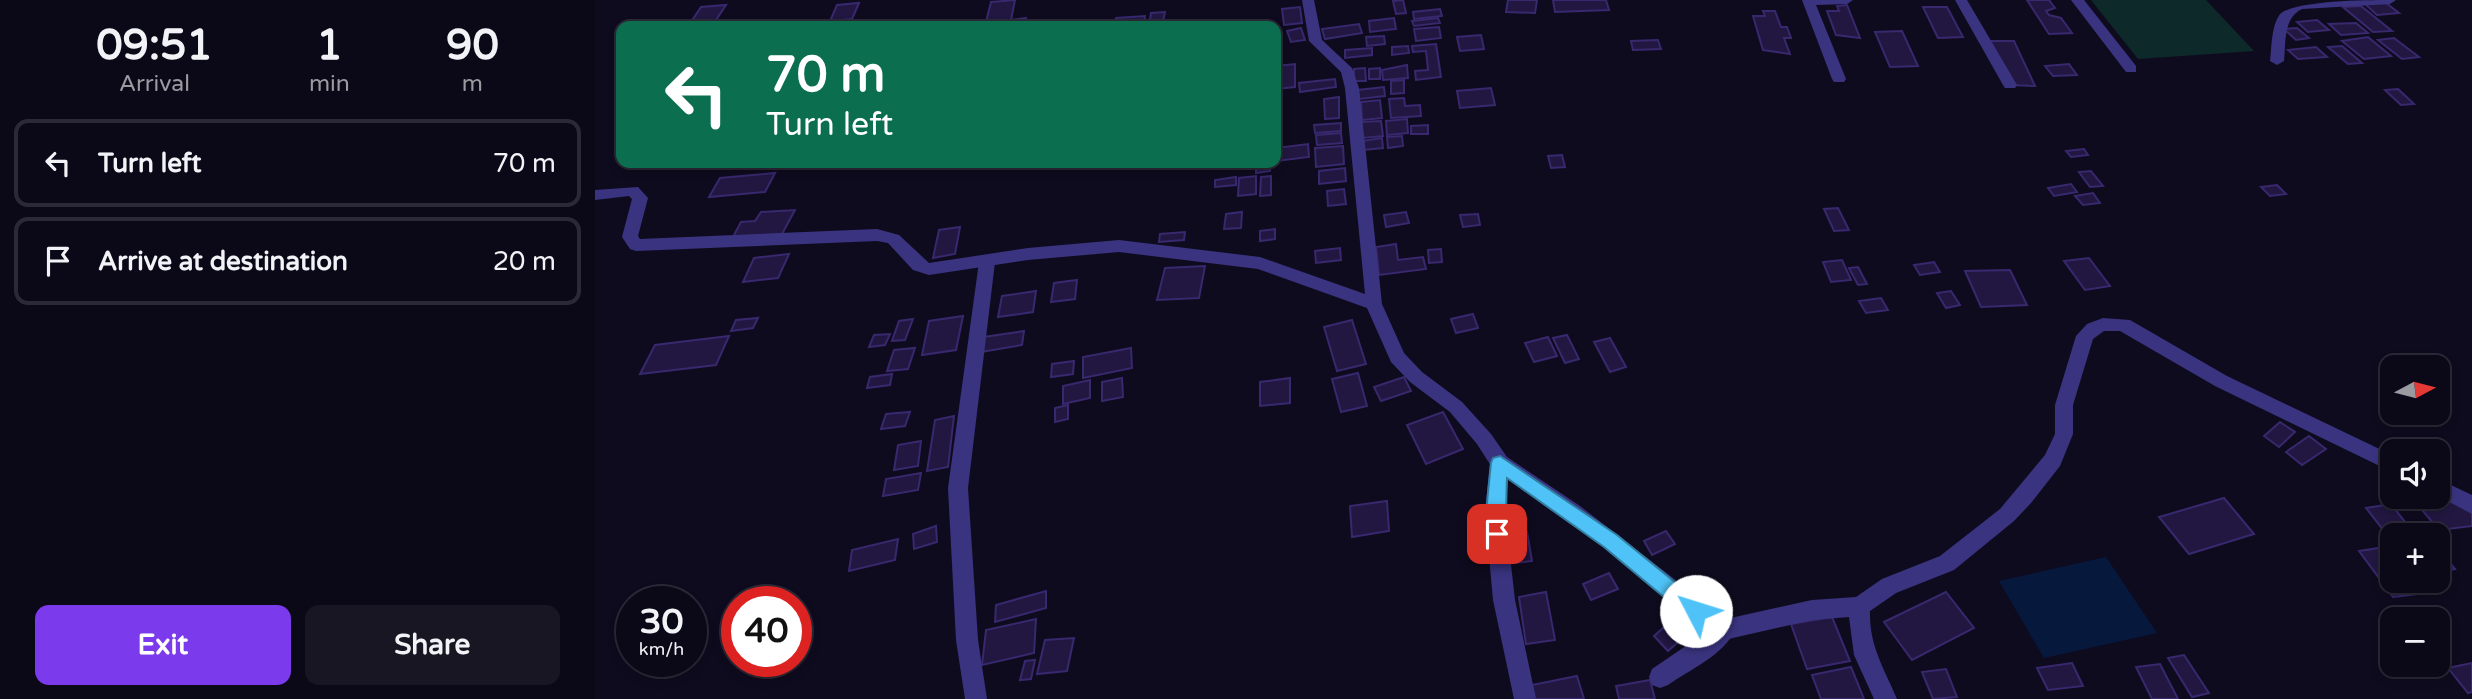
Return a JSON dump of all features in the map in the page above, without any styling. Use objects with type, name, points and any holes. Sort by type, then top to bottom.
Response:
[{"type":"street","points":[[1308,0],[1316,41],[1347,71],[1352,88],[1374,304],[1397,357],[1416,377],[1456,407],[1484,439],[1500,463],[1573,512],[1630,555],[1696,611],[1724,630]]},
{"type":"street","points":[[1839,79],[1808,1],[1847,0]]},
{"type":"street","points":[[1961,0],[2010,85]]},
{"type":"street","points":[[2077,0],[2131,69]]},
{"type":"street","points":[[2277,61],[2284,15],[2289,8],[2300,5],[2390,0]]},
{"type":"street","points":[[595,195],[633,191],[640,198],[631,237],[636,245],[877,235],[893,239],[911,259],[929,269],[1028,254],[1119,246],[1161,249],[1193,257],[1239,258],[1259,263],[1374,304]]},
{"type":"street","points":[[977,699],[967,640],[958,488],[986,262]]},
{"type":"street","points":[[1660,677],[1703,649],[1724,630],[1812,610],[1860,606],[1889,586],[1947,563],[2007,515],[2024,498],[2053,460],[2064,433],[2064,405],[2085,336],[2091,329],[2101,325],[2124,325],[2221,381],[2380,458]]},
{"type":"street","points":[[1500,463],[1495,512],[1504,600],[1525,699]]},
{"type":"street","points":[[2450,493],[2472,505]]},
{"type":"street","points":[[1860,606],[1858,624],[1861,647],[1869,670],[1886,699]]},
{"type":"green space","points":[[2091,0],[2206,0],[2254,51],[2138,59]]},
{"type":"water","points":[[2106,557],[2157,633],[2044,658],[1999,581]]},
{"type":"building","points":[[1015,0],[1011,20],[1026,18],[1025,21],[986,21],[991,2]]},
{"type":"building","points":[[1403,0],[1406,13],[1396,14],[1393,1]]},
{"type":"building","points":[[1508,0],[1537,0],[1535,13],[1506,12]]},
{"type":"building","points":[[1553,0],[1606,0],[1609,10],[1555,12]]},
{"type":"building","points":[[2027,0],[2049,0],[2055,8],[2046,11],[2049,15],[2061,18],[2072,33],[2049,34]]},
{"type":"building","points":[[859,3],[852,19],[830,21],[837,5]]},
{"type":"building","points":[[2386,3],[2399,13],[2377,15],[2365,4]]},
{"type":"building","points":[[726,5],[715,21],[692,21],[701,7]]},
{"type":"building","points":[[1847,5],[1860,38],[1836,35],[1827,11],[1839,11],[1837,6]]},
{"type":"building","points":[[2361,6],[2392,31],[2373,32],[2343,7]]},
{"type":"building","points":[[1300,7],[1302,23],[1284,25],[1282,9]]},
{"type":"building","points":[[1923,7],[1947,7],[1963,37],[1938,38]]},
{"type":"building","points":[[1440,9],[1442,16],[1414,19],[1413,12]]},
{"type":"building","points":[[1763,11],[1775,11],[1781,27],[1787,27],[1791,38],[1784,38],[1790,54],[1763,50],[1753,16],[1765,16]]},
{"type":"building","points":[[1165,12],[1163,21],[1150,21],[1151,13]]},
{"type":"building","points":[[1145,16],[1144,21],[1115,21],[1116,18]]},
{"type":"building","points":[[1394,18],[1396,29],[1370,32],[1369,21]]},
{"type":"building","points":[[1438,18],[1440,23],[1414,26],[1412,21]]},
{"type":"building","points":[[2317,20],[2329,30],[2308,32],[2297,22]]},
{"type":"building","points":[[2356,23],[2368,33],[2341,35],[2329,24]]},
{"type":"building","points":[[1359,24],[1362,33],[1325,39],[1322,29]]},
{"type":"building","points":[[1439,27],[1441,38],[1416,41],[1414,29]]},
{"type":"building","points":[[1301,28],[1305,40],[1291,42],[1287,31]]},
{"type":"building","points":[[2297,28],[2309,38],[2296,40],[2284,29]]},
{"type":"building","points":[[1902,31],[1918,66],[1890,67],[1875,32]]},
{"type":"building","points":[[1481,35],[1484,49],[1460,51],[1457,37]]},
{"type":"building","points":[[1384,36],[1385,44],[1367,46],[1366,37]]},
{"type":"building","points":[[2368,37],[2391,56],[2364,59],[2342,41]]},
{"type":"building","points":[[2394,38],[2419,57],[2402,59],[2378,40]]},
{"type":"building","points":[[1658,40],[1661,49],[1633,50],[1631,41]]},
{"type":"building","points":[[1990,41],[2014,41],[2035,86],[2010,85]]},
{"type":"building","points":[[1436,44],[1441,77],[1416,80],[1415,71],[1428,70],[1426,51],[1413,52],[1412,46]]},
{"type":"building","points":[[1408,46],[1409,53],[1392,55],[1392,47]]},
{"type":"building","points":[[2342,46],[2362,63],[2348,64],[2328,47]]},
{"type":"building","points":[[2316,47],[2327,57],[2298,59],[2288,50]]},
{"type":"building","points":[[1372,48],[1372,55],[1345,58],[1345,50]]},
{"type":"building","points":[[1295,64],[1295,87],[1281,88],[1281,65]]},
{"type":"building","points":[[2069,64],[2077,75],[2053,76],[2045,66]]},
{"type":"building","points":[[1407,65],[1408,78],[1383,80],[1382,70]]},
{"type":"building","points":[[1365,68],[1366,81],[1354,81],[1354,69]]},
{"type":"building","points":[[1380,68],[1380,79],[1369,79],[1369,69]]},
{"type":"building","points":[[1335,79],[1336,87],[1300,92],[1299,83]]},
{"type":"building","points":[[1404,80],[1404,93],[1391,94],[1391,81]]},
{"type":"building","points":[[1384,87],[1385,96],[1359,99],[1358,90]]},
{"type":"building","points":[[1491,88],[1495,105],[1460,108],[1457,91]]},
{"type":"building","points":[[2398,89],[2414,104],[2401,105],[2385,90]]},
{"type":"building","points":[[1339,97],[1339,118],[1325,119],[1324,99]]},
{"type":"building","points":[[1404,98],[1405,106],[1420,105],[1421,116],[1391,118],[1389,99]]},
{"type":"building","points":[[1380,100],[1382,118],[1362,120],[1361,102]]},
{"type":"building","points":[[1407,119],[1408,133],[1387,135],[1386,121]]},
{"type":"building","points":[[1381,121],[1383,136],[1362,138],[1361,122]]},
{"type":"building","points":[[1341,123],[1341,131],[1315,133],[1314,125]]},
{"type":"building","points":[[1428,125],[1428,134],[1411,134],[1411,126]]},
{"type":"building","points":[[1341,133],[1342,143],[1317,145],[1316,135]]},
{"type":"building","points":[[1402,136],[1403,146],[1388,148],[1387,137]]},
{"type":"building","points":[[1382,138],[1383,148],[1363,150],[1362,141]]},
{"type":"building","points":[[1308,144],[1309,157],[1281,160],[1281,147]]},
{"type":"building","points":[[1343,146],[1344,164],[1316,167],[1315,148]]},
{"type":"building","points":[[2084,149],[2088,155],[2071,157],[2066,151]]},
{"type":"building","points":[[1562,155],[1565,167],[1551,168],[1548,156]]},
{"type":"building","points":[[1256,168],[1270,168],[1270,171],[1256,173]]},
{"type":"building","points":[[1345,168],[1346,181],[1319,184],[1319,171]]},
{"type":"building","points":[[2091,171],[2103,186],[2090,187],[2079,172]]},
{"type":"building","points":[[775,173],[765,192],[709,197],[720,178]]},
{"type":"building","points":[[1256,176],[1256,194],[1238,196],[1239,178]]},
{"type":"building","points":[[1271,176],[1271,195],[1260,196],[1261,177]]},
{"type":"building","points":[[1236,177],[1236,185],[1215,187],[1215,180]]},
{"type":"building","points":[[2071,184],[2077,192],[2054,196],[2048,188]]},
{"type":"building","points":[[2277,185],[2286,194],[2270,196],[2261,187]]},
{"type":"building","points":[[1344,189],[1346,204],[1328,206],[1327,191]]},
{"type":"building","points":[[2093,193],[2100,203],[2083,205],[2075,196]]},
{"type":"building","points":[[1838,208],[1849,230],[1834,231],[1824,209]]},
{"type":"building","points":[[795,210],[782,234],[733,237],[741,222],[755,221],[761,212]]},
{"type":"building","points":[[1242,212],[1241,228],[1224,229],[1226,214]]},
{"type":"building","points":[[1406,212],[1409,223],[1386,227],[1384,215]]},
{"type":"building","points":[[1478,214],[1480,225],[1463,227],[1460,215]]},
{"type":"building","points":[[960,227],[955,254],[933,258],[939,230]]},
{"type":"building","points":[[1275,229],[1275,239],[1260,241],[1260,231]]},
{"type":"building","points":[[1185,232],[1184,240],[1159,242],[1160,234]]},
{"type":"building","points":[[1396,244],[1398,260],[1423,257],[1426,269],[1379,275],[1376,247]]},
{"type":"building","points":[[1340,248],[1341,260],[1316,263],[1315,251]]},
{"type":"building","points":[[1441,249],[1442,262],[1429,263],[1428,250]]},
{"type":"building","points":[[789,254],[778,278],[743,282],[754,258]]},
{"type":"building","points":[[2089,258],[2110,286],[2085,290],[2064,261]]},
{"type":"building","points":[[1842,260],[1851,280],[1831,282],[1823,262]]},
{"type":"building","points":[[1934,262],[1940,272],[1920,275],[1914,265]]},
{"type":"building","points":[[1205,266],[1199,298],[1157,300],[1165,268]]},
{"type":"building","points":[[1858,267],[1867,284],[1858,285],[1849,268]]},
{"type":"building","points":[[2010,270],[2027,305],[1981,307],[1965,271]]},
{"type":"building","points":[[1077,280],[1075,299],[1051,302],[1054,283]]},
{"type":"building","points":[[1036,291],[1033,312],[998,317],[1002,296]]},
{"type":"building","points":[[1951,291],[1960,305],[1946,308],[1937,293]]},
{"type":"building","points":[[1881,298],[1888,310],[1866,313],[1859,301]]},
{"type":"building","points":[[1473,314],[1478,328],[1456,333],[1451,319]]},
{"type":"building","points":[[963,316],[956,350],[922,355],[929,321]]},
{"type":"building","points":[[758,318],[753,328],[731,331],[736,320]]},
{"type":"building","points":[[913,319],[905,340],[892,341],[899,321]]},
{"type":"building","points":[[1352,320],[1366,364],[1337,371],[1324,327]]},
{"type":"building","points":[[1024,331],[1022,345],[981,352],[984,337]]},
{"type":"building","points":[[890,334],[885,345],[869,347],[874,335]]},
{"type":"building","points":[[1567,335],[1579,359],[1565,363],[1553,338]]},
{"type":"building","points":[[729,336],[716,365],[640,374],[655,345]]},
{"type":"building","points":[[1548,337],[1557,356],[1534,362],[1525,343]]},
{"type":"building","points":[[1610,338],[1626,367],[1610,372],[1594,342]]},
{"type":"building","points":[[915,348],[908,369],[887,371],[894,350]]},
{"type":"building","points":[[1131,348],[1132,368],[1083,378],[1083,357]]},
{"type":"building","points":[[1074,361],[1073,374],[1051,377],[1052,364]]},
{"type":"building","points":[[1358,373],[1367,406],[1341,412],[1332,379]]},
{"type":"building","points":[[892,374],[890,385],[867,388],[870,377]]},
{"type":"building","points":[[1404,377],[1411,391],[1381,401],[1374,387]]},
{"type":"building","points":[[1122,378],[1123,397],[1102,401],[1102,382]]},
{"type":"building","points":[[1290,378],[1290,403],[1260,406],[1260,382]]},
{"type":"building","points":[[1090,380],[1090,398],[1063,404],[1063,386]]},
{"type":"building","points":[[1068,405],[1068,419],[1055,422],[1055,408]]},
{"type":"building","points":[[910,412],[905,426],[881,429],[886,414]]},
{"type":"building","points":[[1443,412],[1463,449],[1426,464],[1407,425]]},
{"type":"building","points":[[954,416],[948,467],[927,471],[935,420]]},
{"type":"building","points":[[2280,422],[2295,432],[2279,447],[2264,436]]},
{"type":"building","points":[[2309,436],[2326,449],[2302,465],[2286,452]]},
{"type":"building","points":[[921,441],[918,466],[894,470],[898,445]]},
{"type":"building","points":[[921,473],[918,490],[883,496],[886,479]]},
{"type":"building","points":[[2224,498],[2254,534],[2189,554],[2159,517]]},
{"type":"building","points":[[2450,499],[2472,512],[2472,526],[2450,529],[2450,523],[2433,523],[2421,509],[2450,509]]},
{"type":"building","points":[[1387,501],[1389,531],[1352,537],[1350,506]]},
{"type":"building","points":[[2380,506],[2380,509],[2395,509],[2406,523],[2380,523],[2380,526],[2366,508]]},
{"type":"building","points":[[936,526],[937,542],[914,549],[913,534]]},
{"type":"building","points":[[1666,531],[1675,544],[1652,555],[1644,541]]},
{"type":"building","points":[[1527,532],[1532,561],[1507,564],[1502,536]]},
{"type":"building","points":[[898,539],[895,560],[849,571],[852,550]]},
{"type":"building","points":[[2380,548],[2380,579],[2359,551]]},
{"type":"building","points":[[1609,573],[1618,589],[1591,600],[1583,584]]},
{"type":"building","points":[[1046,591],[1046,608],[995,622],[996,605]]},
{"type":"building","points":[[1546,592],[1555,640],[1526,644],[1519,597]]},
{"type":"building","points":[[1946,592],[1974,628],[1912,660],[1884,622]]},
{"type":"building","points":[[2390,593],[2427,593],[2393,597]]},
{"type":"building","points":[[1832,617],[1850,661],[1807,669],[1791,624]]},
{"type":"building","points":[[1036,619],[1034,653],[982,665],[986,630]]},
{"type":"building","points":[[1673,619],[1687,634],[1668,651],[1654,636]]},
{"type":"building","points":[[1074,638],[1067,671],[1037,674],[1045,640]]},
{"type":"building","points":[[2184,655],[2209,693],[2192,697],[2168,658]]},
{"type":"building","points":[[1035,660],[1031,679],[1020,680],[1025,661]]},
{"type":"building","points":[[2072,663],[2083,686],[2048,690],[2037,668]]},
{"type":"building","points":[[2472,663],[2472,692],[2468,693],[2450,668]]},
{"type":"building","points":[[2160,664],[2178,699],[2152,699],[2136,667]]},
{"type":"building","points":[[1851,667],[1864,699],[1821,699],[1812,675]]},
{"type":"building","points":[[1946,669],[1957,697],[1933,699],[1922,672]]},
{"type":"building","points":[[1577,676],[1584,699],[1535,699],[1532,685]]},
{"type":"building","points":[[1650,680],[1655,699],[1619,699],[1616,686]]},
{"type":"route","points":[[1497,534],[1495,512],[1500,463],[1573,512],[1630,555],[1696,611]]}]
